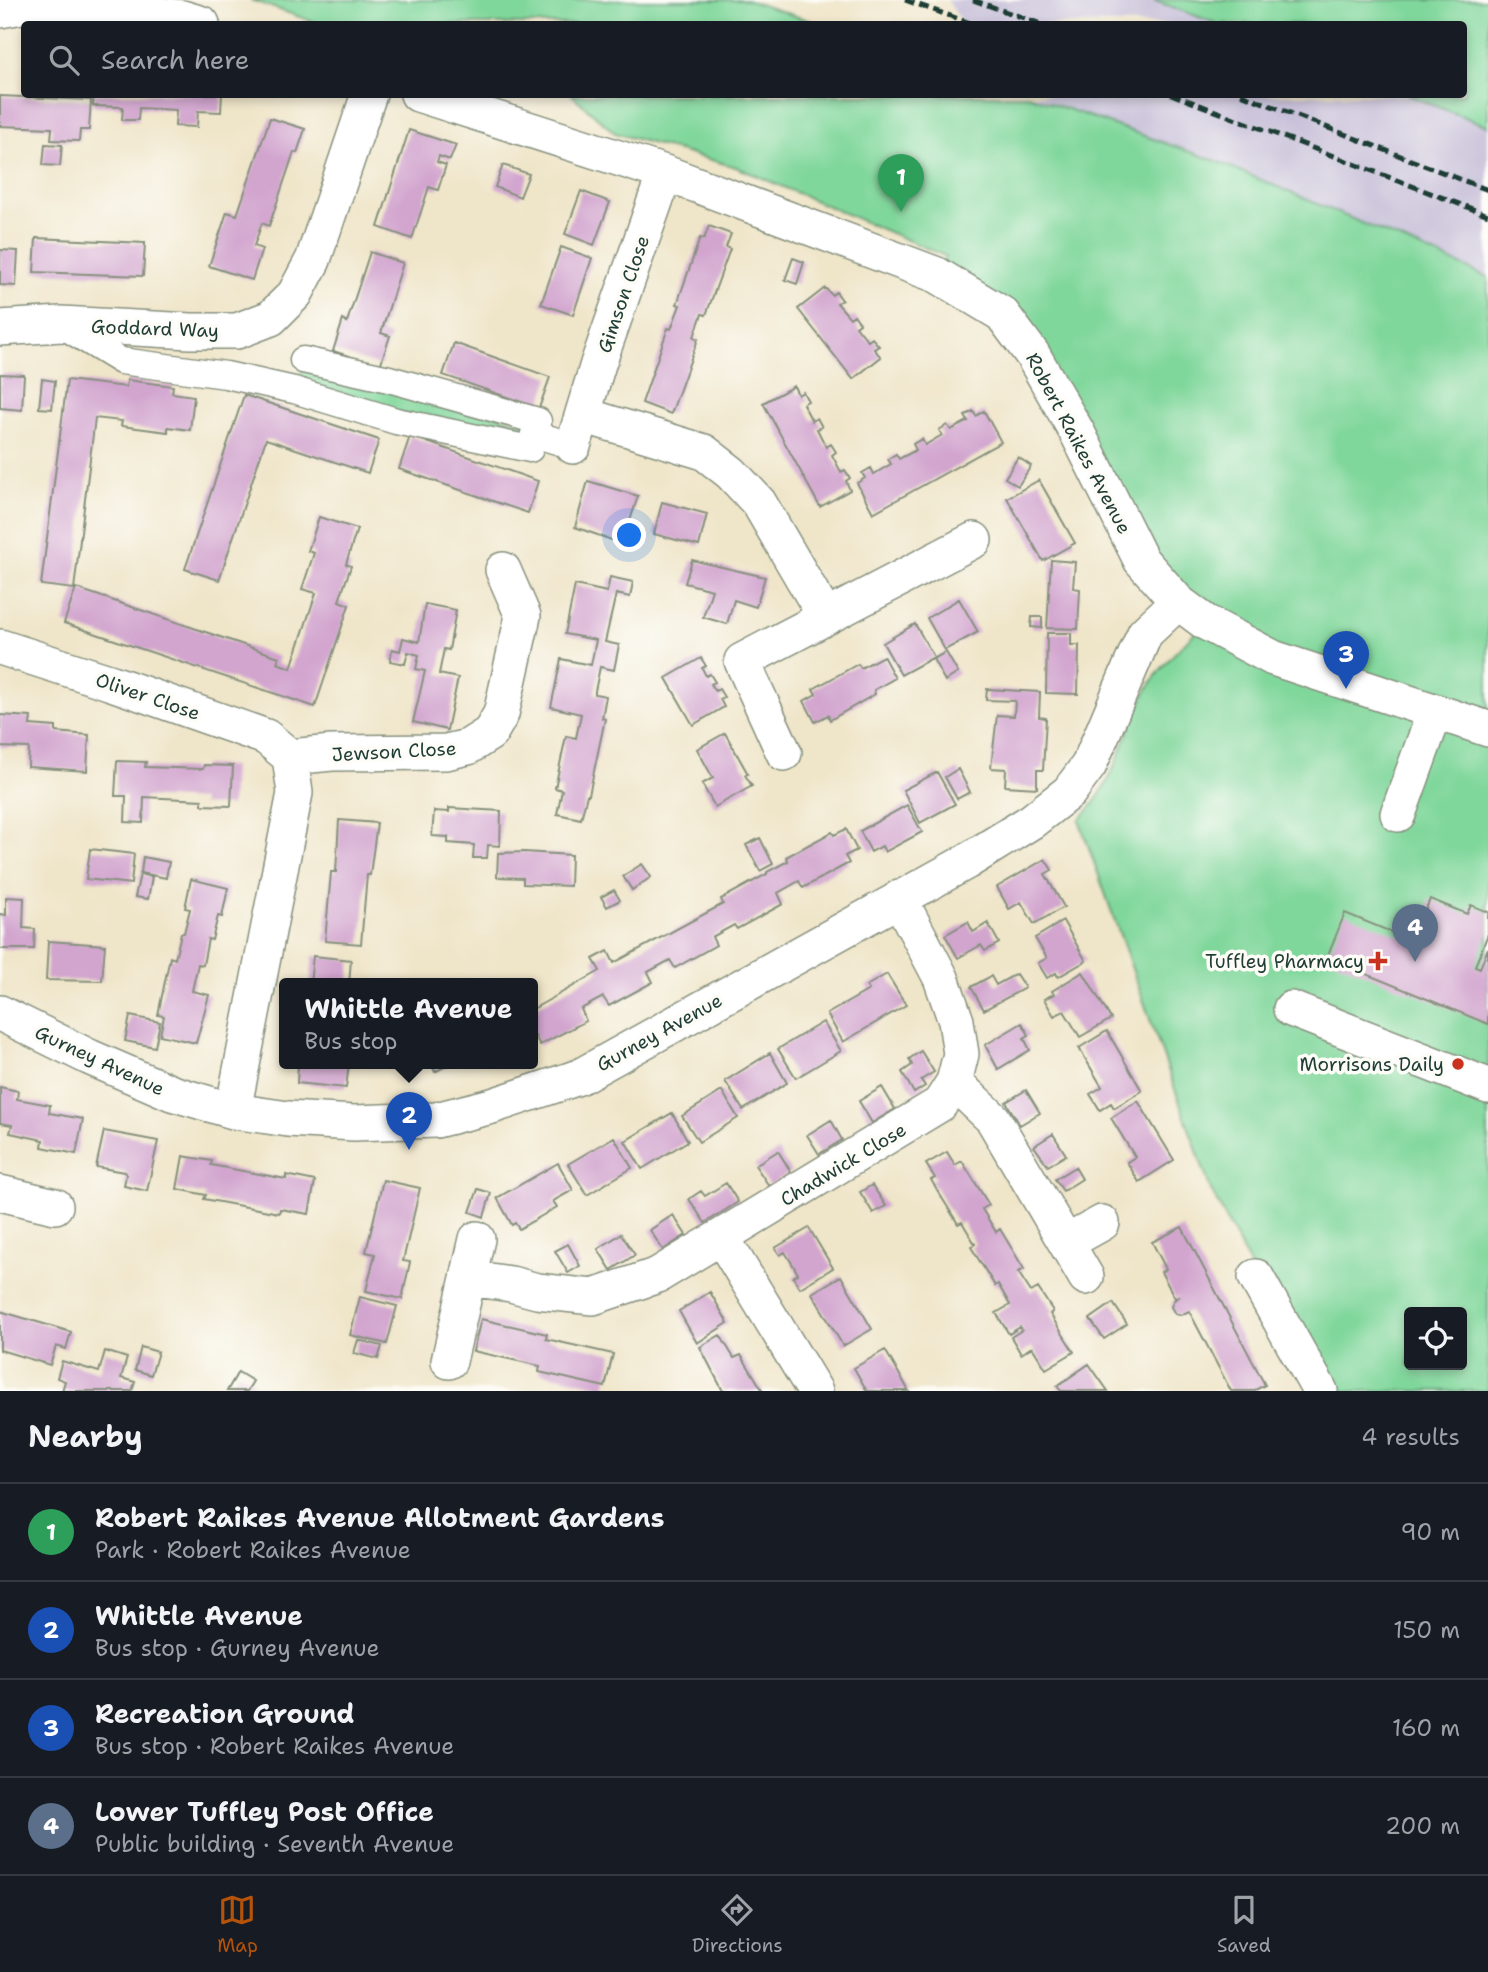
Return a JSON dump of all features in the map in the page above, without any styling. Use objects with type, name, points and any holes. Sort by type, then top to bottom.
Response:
[{"type":"street","points":[[0,10],[32,4],[107,9],[192,21]]},
{"type":"street","name":"Goddard Way","points":[[0,328],[61,324],[237,331],[271,318],[295,294],[313,260],[368,98]]},
{"type":"street","name":"Robert Raikes Avenue","points":[[431,98],[665,173],[937,275],[1002,314],[1032,354],[1078,434],[1141,560],[1178,601],[1205,622],[1273,658],[1488,729]]},
{"type":"street","name":"Gimson Close","points":[[578,431],[598,364],[665,173]]},
{"type":"street","points":[[61,324],[121,361],[226,375],[294,390],[385,419],[530,449],[538,421],[389,379],[303,360]]},
{"type":"street","points":[[534,434],[578,431],[704,452],[732,473],[760,503],[825,617]]},
{"type":"street","points":[[784,753],[742,661],[974,540]]},
{"type":"street","name":"Jewson Close","points":[[290,757],[332,753],[446,752],[468,747],[490,733],[501,714],[523,616],[503,570]]},
{"type":"street","name":"Gurney Avenue","points":[[0,1013],[160,1088],[233,1111],[288,1119],[354,1123],[436,1120],[492,1106],[579,1077],[966,862],[1032,821],[1069,792],[1089,765],[1145,633],[1178,601]]},
{"type":"street","name":"Oliver Close","points":[[0,647],[266,737],[290,757]]},
{"type":"street","points":[[1398,814],[1436,712]]},
{"type":"street","points":[[233,1111],[295,793],[290,757]]},
{"type":"street","name":"Chadwick Close","points":[[468,1278],[537,1291],[593,1297],[658,1275],[940,1104],[954,1082],[961,1054],[956,1021],[941,978],[899,898]]},
{"type":"street","points":[[1291,1009],[1488,1086]]},
{"type":"street","points":[[954,1082],[993,1119],[1086,1277]]},
{"type":"street","points":[[0,1193],[54,1206]]},
{"type":"street","points":[[1066,1243],[1102,1223]]},
{"type":"street","points":[[722,1238],[815,1391]]},
{"type":"street","points":[[449,1361],[477,1239]]},
{"type":"street","points":[[1255,1277],[1320,1391]]},
{"type":"shaded area","points":[[947,0],[1153,0],[1210,21],[961,21]]},
{"type":"shaded area","points":[[1037,98],[1415,98],[1488,126],[1488,277],[1219,162]]},
{"type":"green space","points":[[251,0],[747,0],[811,21],[311,21]]},
{"type":"green space","points":[[1153,0],[1488,0],[1488,126],[1415,98],[1467,98],[1467,21],[1210,21]]},
{"type":"green space","points":[[575,98],[1037,98],[1219,162],[1488,277],[1488,1391],[1320,1391],[1211,1190],[1079,820],[1092,806],[1111,775],[1152,682],[1173,655],[1205,622],[1178,602],[1032,354],[937,275],[945,256],[736,167],[615,133]]},
{"type":"green space","points":[[304,365],[531,425],[525,443],[296,388]]},
{"type":"building","points":[[0,96],[91,100],[89,130],[80,130],[79,141],[51,140],[52,128],[0,126]]},
{"type":"building","points":[[94,98],[222,98],[221,112],[198,111],[197,127],[175,126],[176,110],[139,108],[138,120],[122,120],[123,107],[93,106]]},
{"type":"building","points":[[270,118],[305,129],[297,153],[294,152],[269,226],[262,223],[254,246],[262,249],[252,280],[209,266],[227,212],[237,215]]},
{"type":"building","points":[[409,130],[456,145],[450,160],[439,156],[437,162],[446,165],[438,190],[429,187],[412,239],[378,227]]},
{"type":"building","points":[[45,144],[62,145],[60,166],[43,165]]},
{"type":"building","points":[[503,165],[529,174],[520,197],[495,187]]},
{"type":"building","points":[[581,191],[610,202],[594,245],[565,234]]},
{"type":"building","points":[[709,226],[731,234],[726,247],[730,249],[706,315],[702,314],[694,337],[698,339],[671,414],[642,403],[668,328],[671,329],[680,305],[677,304],[700,238],[704,239]]},
{"type":"building","points":[[36,238],[145,243],[143,276],[34,272]]},
{"type":"building","points":[[561,247],[592,258],[573,315],[541,304]]},
{"type":"building","points":[[0,250],[18,251],[16,286],[0,285]]},
{"type":"building","points":[[370,252],[403,263],[381,333],[390,336],[380,366],[333,351],[343,320],[347,322]]},
{"type":"building","points":[[793,258],[804,262],[797,284],[785,280]]},
{"type":"building","points":[[825,288],[832,295],[836,292],[842,300],[837,303],[850,318],[854,315],[860,323],[856,326],[868,341],[872,338],[879,346],[874,349],[881,357],[853,379],[798,309]]},
{"type":"building","points":[[454,343],[550,377],[539,408],[443,375]]},
{"type":"building","points":[[0,374],[24,375],[22,410],[0,408]]},
{"type":"building","points":[[42,379],[55,381],[52,409],[39,408]]},
{"type":"building","points":[[67,380],[126,387],[127,380],[173,386],[172,393],[194,396],[190,430],[168,427],[168,432],[121,426],[122,421],[95,418],[74,589],[41,585]]},
{"type":"building","points":[[794,386],[798,395],[803,392],[808,401],[803,404],[812,421],[817,418],[822,427],[817,429],[826,447],[831,444],[836,452],[832,455],[841,472],[845,470],[850,478],[846,481],[850,490],[820,507],[763,403]]},
{"type":"building","points":[[244,395],[379,440],[368,473],[266,439],[219,580],[185,569]]},
{"type":"building","points":[[973,411],[976,416],[984,411],[1001,442],[873,513],[857,483],[865,478],[862,473],[871,468],[874,474],[891,464],[888,459],[896,454],[899,459],[916,450],[913,444],[922,439],[925,445],[942,435],[939,430],[947,425],[951,430],[968,421],[965,416]]},
{"type":"building","points":[[410,436],[538,481],[528,513],[399,469]]},
{"type":"building","points":[[1018,457],[1031,466],[1018,486],[1005,478]]},
{"type":"building","points":[[1039,480],[1075,543],[1043,561],[1007,498]]},
{"type":"building","points":[[588,481],[638,496],[620,543],[575,527]]},
{"type":"building","points":[[662,502],[707,514],[699,546],[654,534]]},
{"type":"building","points":[[319,517],[357,529],[346,564],[351,566],[339,601],[349,605],[315,707],[64,623],[76,588],[279,657],[277,663],[291,668],[316,593],[302,589],[314,553],[308,551]]},
{"type":"building","points":[[692,560],[765,577],[756,607],[734,600],[727,624],[703,617],[712,590],[685,583]]},
{"type":"building","points":[[1051,560],[1075,562],[1073,588],[1080,589],[1078,629],[1047,628]]},
{"type":"building","points":[[610,577],[633,582],[630,597],[616,594],[605,642],[619,645],[614,670],[600,667],[595,694],[606,696],[602,718],[605,719],[589,795],[581,819],[557,814],[562,790],[555,788],[566,736],[576,738],[581,714],[551,707],[561,659],[591,665],[596,640],[565,634],[575,585],[607,592]]},
{"type":"building","points":[[959,599],[978,632],[945,650],[927,618]]},
{"type":"building","points":[[425,604],[456,610],[449,650],[444,649],[439,674],[458,678],[447,730],[413,722],[425,671],[416,669],[419,655],[408,652],[405,664],[390,661],[392,649],[400,651],[403,638],[419,642]]},
{"type":"building","points":[[1032,617],[1042,617],[1042,628],[1031,627]]},
{"type":"building","points":[[915,624],[934,657],[901,675],[883,643]]},
{"type":"building","points":[[1047,633],[1071,633],[1071,645],[1079,645],[1078,694],[1046,693]]},
{"type":"building","points":[[946,652],[958,673],[945,681],[933,659]]},
{"type":"building","points":[[883,656],[895,678],[874,690],[875,694],[830,720],[828,715],[815,722],[804,701],[816,694],[813,689],[858,664],[861,668]]},
{"type":"building","points":[[701,658],[706,666],[702,668],[706,676],[710,674],[715,682],[711,684],[715,691],[719,689],[724,697],[720,699],[724,707],[693,725],[666,678]]},
{"type":"building","points":[[987,689],[1040,692],[1039,717],[1046,718],[1043,770],[1037,770],[1037,788],[1005,786],[1006,769],[991,768],[997,715],[1014,716],[1015,701],[986,700]]},
{"type":"building","points":[[0,715],[31,717],[30,725],[56,727],[56,732],[89,735],[87,771],[28,767],[29,748],[0,747]]},
{"type":"building","points":[[725,733],[752,786],[715,807],[702,784],[713,778],[697,749]]},
{"type":"building","points":[[117,761],[146,762],[145,767],[203,769],[204,765],[233,766],[231,806],[202,805],[202,800],[144,797],[143,823],[125,822],[126,796],[115,796]]},
{"type":"building","points":[[958,769],[970,792],[957,799],[945,777]]},
{"type":"building","points":[[937,772],[955,804],[920,823],[903,790]]},
{"type":"building","points":[[907,805],[922,832],[885,852],[882,846],[871,852],[860,831]]},
{"type":"building","points":[[449,808],[501,811],[500,846],[488,845],[487,858],[473,858],[474,845],[448,843],[448,837],[432,836],[434,811],[449,812]]},
{"type":"building","points":[[339,820],[377,823],[370,875],[367,875],[361,944],[325,941],[331,872],[336,872]]},
{"type":"building","points":[[846,829],[857,850],[845,856],[849,863],[803,888],[799,881],[778,893],[783,904],[737,929],[734,925],[712,937],[716,945],[675,968],[670,960],[648,972],[653,982],[609,1006],[603,997],[581,1009],[586,1021],[540,1045],[538,1006],[600,971],[593,959],[608,951],[614,963],[723,904],[721,899],[788,861],[786,857],[832,832],[834,835]]},
{"type":"building","points":[[760,838],[773,864],[760,871],[746,845]]},
{"type":"building","points":[[90,849],[134,854],[131,884],[86,879]]},
{"type":"building","points":[[498,853],[571,855],[570,886],[523,884],[523,878],[497,877]]},
{"type":"building","points":[[143,857],[169,862],[166,878],[141,873]]},
{"type":"building","points":[[1045,859],[1052,870],[1045,874],[1064,907],[1034,924],[1021,902],[1009,909],[997,887]]},
{"type":"building","points":[[642,864],[651,877],[632,890],[623,876]]},
{"type":"building","points":[[140,874],[152,877],[148,899],[135,897]]},
{"type":"building","points":[[191,879],[228,888],[222,917],[218,916],[212,940],[208,939],[203,965],[198,964],[192,991],[209,995],[196,1043],[160,1035],[164,1016],[158,1015],[170,957],[175,959],[190,909],[185,908]]},
{"type":"building","points":[[614,890],[620,900],[607,907],[601,897]]},
{"type":"building","points":[[6,897],[24,898],[23,928],[35,929],[34,949],[0,949],[0,914],[6,915]]},
{"type":"building","points":[[1430,899],[1467,914],[1471,905],[1488,912],[1488,934],[1475,966],[1480,968],[1488,948],[1488,1024],[1327,958],[1345,913],[1413,941]]},
{"type":"building","points":[[1063,921],[1086,961],[1058,977],[1056,973],[1047,978],[1038,963],[1047,958],[1035,938]]},
{"type":"building","points":[[968,922],[973,932],[988,923],[999,943],[985,951],[981,945],[958,958],[945,935]]},
{"type":"building","points":[[48,941],[105,945],[102,981],[46,980]]},
{"type":"building","points":[[313,956],[351,960],[350,978],[311,978]]},
{"type":"building","points":[[1083,972],[1111,1019],[1080,1037],[1064,1011],[1054,1016],[1044,999]]},
{"type":"building","points":[[887,974],[906,1005],[843,1042],[827,1014],[869,990],[866,986]]},
{"type":"building","points":[[1016,974],[1025,988],[984,1010],[971,987],[991,976],[996,985]]},
{"type":"building","points":[[130,1016],[160,1022],[155,1047],[125,1041]]},
{"type":"building","points":[[823,1022],[841,1051],[796,1078],[778,1049]]},
{"type":"building","points":[[1022,1023],[1029,1035],[1024,1038],[1030,1050],[998,1069],[985,1045]]},
{"type":"building","points":[[1107,1031],[1142,1091],[1114,1108],[1111,1103],[1100,1110],[1090,1094],[1102,1087],[1079,1048]]},
{"type":"building","points":[[921,1051],[934,1072],[921,1080],[925,1086],[914,1093],[902,1072],[912,1065],[909,1059]]},
{"type":"building","points":[[770,1053],[787,1083],[743,1110],[725,1081]]},
{"type":"building","points":[[298,1069],[348,1069],[346,1088],[297,1083]]},
{"type":"building","points":[[0,1087],[18,1091],[17,1099],[50,1105],[49,1113],[83,1119],[76,1154],[42,1147],[43,1140],[10,1133],[12,1125],[0,1123]]},
{"type":"building","points":[[882,1087],[895,1109],[872,1123],[859,1101]]},
{"type":"building","points":[[1026,1090],[1040,1113],[1020,1125],[1006,1102]]},
{"type":"building","points":[[722,1091],[738,1118],[699,1142],[682,1116]]},
{"type":"building","points":[[1138,1101],[1174,1160],[1139,1182],[1127,1162],[1135,1157],[1111,1118]]},
{"type":"building","points":[[672,1113],[688,1141],[642,1169],[625,1141]]},
{"type":"building","points":[[831,1120],[842,1140],[819,1154],[807,1135]]},
{"type":"building","points":[[104,1131],[158,1141],[147,1191],[124,1186],[124,1172],[96,1167]]},
{"type":"building","points":[[1053,1134],[1066,1155],[1048,1166],[1034,1146]]},
{"type":"building","points":[[614,1137],[632,1168],[587,1195],[568,1164]]},
{"type":"building","points":[[778,1151],[791,1172],[769,1186],[755,1165]]},
{"type":"building","points":[[947,1152],[955,1165],[962,1161],[989,1205],[982,1209],[996,1232],[1000,1229],[1024,1269],[1018,1272],[1031,1292],[1038,1288],[1053,1311],[1050,1314],[1074,1352],[1046,1369],[1032,1347],[1021,1354],[1011,1337],[1022,1330],[1020,1327],[1009,1334],[996,1313],[1010,1305],[971,1247],[975,1244],[962,1222],[958,1224],[931,1180],[935,1178],[926,1164]]},
{"type":"building","points":[[183,1156],[212,1161],[211,1165],[286,1179],[286,1175],[315,1181],[309,1214],[280,1209],[279,1213],[204,1199],[206,1195],[177,1189]]},
{"type":"building","points":[[558,1163],[573,1190],[553,1201],[557,1207],[519,1229],[515,1223],[512,1225],[497,1198]]},
{"type":"building","points":[[1075,1167],[1082,1179],[1063,1191],[1055,1179]]},
{"type":"building","points":[[383,1180],[420,1188],[403,1261],[410,1262],[402,1299],[366,1291],[375,1254],[366,1252]]},
{"type":"building","points":[[726,1183],[738,1202],[705,1223],[689,1199],[701,1191],[705,1196]]},
{"type":"building","points":[[872,1185],[886,1206],[873,1213],[860,1192]]},
{"type":"building","points":[[478,1189],[491,1193],[484,1217],[470,1212]]},
{"type":"building","points":[[673,1215],[686,1235],[663,1250],[650,1230]]},
{"type":"building","points":[[1182,1227],[1265,1385],[1253,1391],[1231,1391],[1189,1311],[1181,1315],[1175,1314],[1171,1307],[1180,1295],[1175,1298],[1161,1272],[1166,1269],[1152,1242]]},
{"type":"building","points":[[809,1228],[833,1268],[800,1288],[793,1277],[798,1274],[785,1252],[780,1255],[775,1248]]},
{"type":"building","points":[[621,1234],[635,1255],[611,1270],[598,1249]]},
{"type":"building","points":[[568,1244],[580,1266],[568,1273],[555,1251]]},
{"type":"building","points":[[841,1276],[872,1329],[843,1346],[812,1293]]},
{"type":"building","points":[[710,1292],[728,1323],[697,1343],[679,1311]]},
{"type":"building","points":[[360,1297],[397,1306],[387,1344],[350,1335]]},
{"type":"building","points":[[1113,1303],[1127,1324],[1104,1339],[1090,1319]]},
{"type":"building","points":[[0,1311],[71,1332],[66,1349],[56,1346],[50,1365],[0,1350]]},
{"type":"building","points":[[481,1319],[547,1334],[546,1339],[613,1354],[605,1387],[539,1372],[540,1366],[473,1351]]},
{"type":"building","points":[[720,1335],[734,1358],[741,1355],[763,1391],[723,1391],[700,1347]]},
{"type":"building","points":[[358,1340],[382,1346],[378,1359],[354,1353]]},
{"type":"building","points":[[141,1347],[158,1352],[151,1375],[135,1370]]},
{"type":"building","points":[[885,1350],[909,1391],[867,1391],[854,1368]]},
{"type":"building","points":[[105,1351],[127,1358],[121,1378],[135,1382],[132,1391],[62,1391],[65,1381],[57,1378],[62,1361],[99,1372]]},
{"type":"building","points":[[1089,1364],[1108,1391],[1061,1391],[1057,1386]]},
{"type":"building","points":[[238,1372],[253,1381],[247,1391],[227,1391]]},
{"type":"railway","points":[[905,0],[964,21]]},
{"type":"railway","points":[[973,0],[1032,21]]},
{"type":"railway","points":[[1181,98],[1488,215]]},
{"type":"railway","points":[[1251,98],[1488,190]]},
{"type":"place","name":"Robert Raikes Avenue Allotment Gardens","points":[[901,212]]},
{"type":"place","name":"Recreation Ground","points":[[1346,689]]},
{"type":"place","name":"Tuffley Pharmacy","points":[[1378,961]]},
{"type":"place","name":"Lower Tuffley Post Office","points":[[1415,962]]},
{"type":"place","name":"Morrisons Daily","points":[[1458,1064]]},
{"type":"place","name":"Whittle Avenue","points":[[409,1150]]}]
